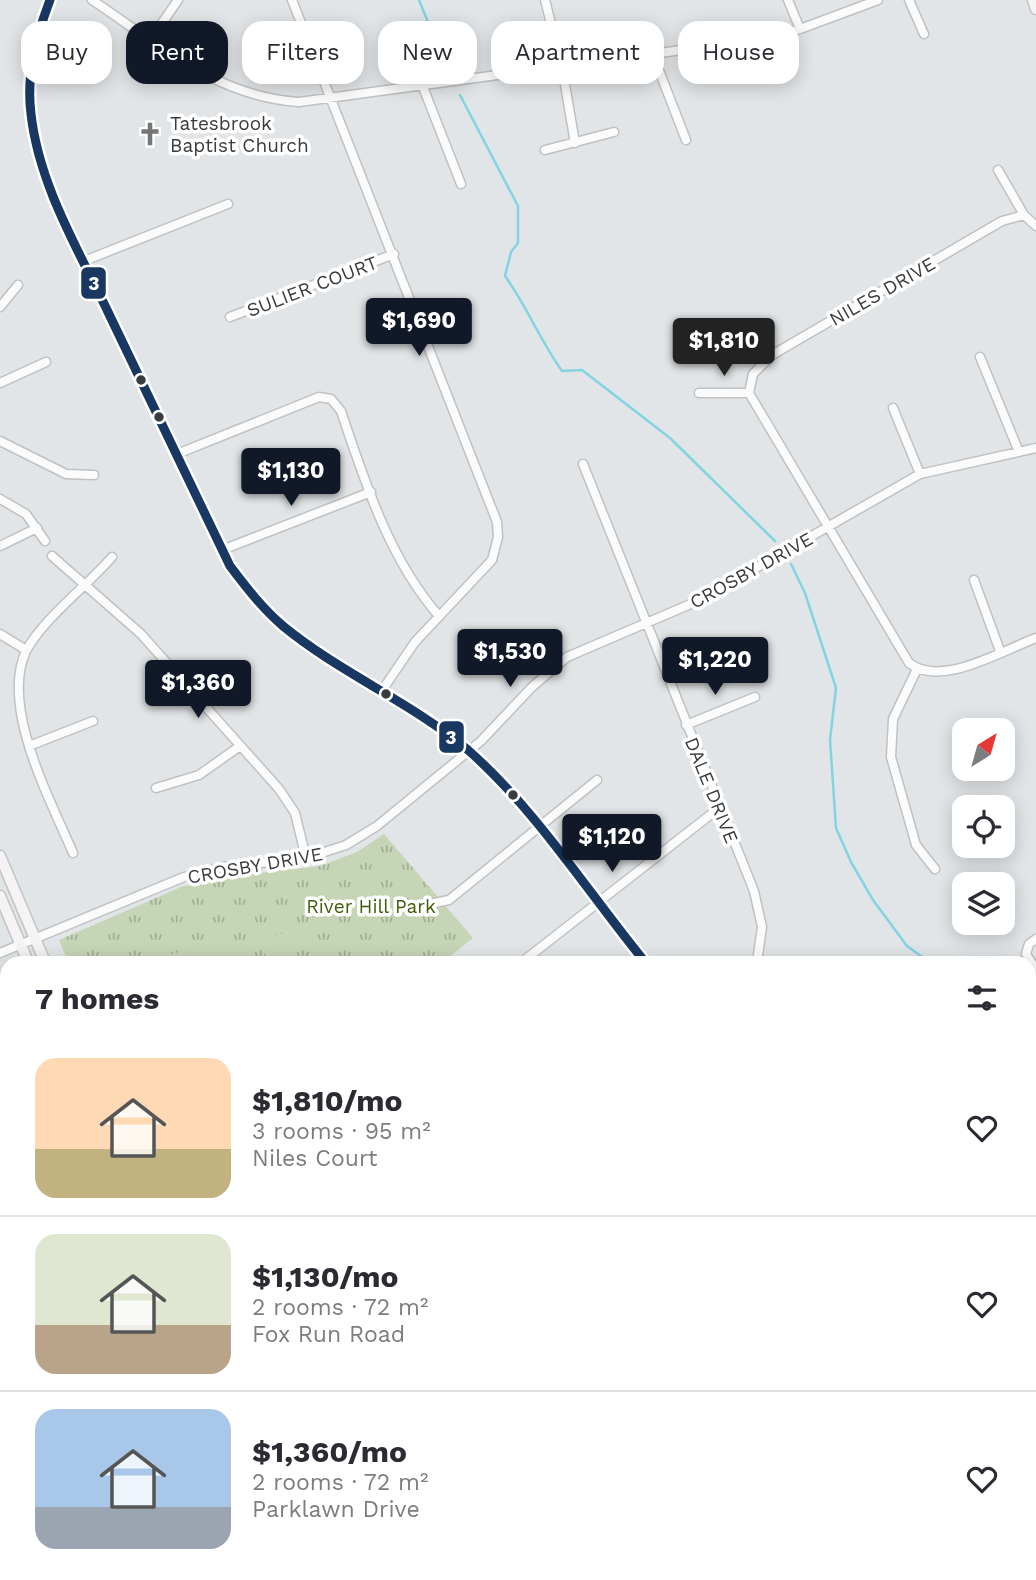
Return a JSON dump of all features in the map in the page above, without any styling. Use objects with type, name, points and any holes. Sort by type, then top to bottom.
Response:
[{"type":"main road","points":[[1033,0],[1036,9]]},
{"type":"main road","points":[[0,856],[42,956]]},
{"type":"main road","points":[[0,896],[25,956]]},
{"type":"street","points":[[50,0],[37,32],[29,76],[31,115],[39,157],[84,261],[222,550],[249,594],[279,626],[469,751],[513,795],[640,956]]},
{"type":"street","points":[[92,0],[126,22]]},
{"type":"street","points":[[163,21],[178,0]]},
{"type":"street","points":[[292,0],[497,522],[498,537],[492,560],[415,642],[382,692]]},
{"type":"street","points":[[545,0],[550,21]]},
{"type":"street","points":[[788,0],[800,29]]},
{"type":"street","points":[[664,53],[748,41],[800,29],[878,0]]},
{"type":"street","points":[[909,0],[924,34]]},
{"type":"street","points":[[225,84],[250,95],[299,102],[491,77]]},
{"type":"street","points":[[664,83],[686,140]]},
{"type":"street","points":[[565,84],[575,143]]},
{"type":"street","points":[[423,87],[461,184]]},
{"type":"street","points":[[545,150],[614,132]]},
{"type":"street","points":[[998,170],[1024,215],[1036,226]]},
{"type":"street","points":[[84,261],[228,204]]},
{"type":"street","name":"NILES DRIVE","points":[[749,393],[753,374],[772,355],[1002,221],[1024,215]]},
{"type":"street","name":"SULIER COURT","points":[[230,317],[394,254]]},
{"type":"street","points":[[1,304],[18,285]]},
{"type":"street","points":[[980,357],[1018,452]]},
{"type":"street","points":[[0,383],[46,362]]},
{"type":"street","points":[[699,393],[749,393],[903,656],[917,669],[949,671],[1036,638]]},
{"type":"street","points":[[177,454],[319,397],[326,397],[341,411],[371,492],[406,573],[439,616]]},
{"type":"street","points":[[893,408],[920,474]]},
{"type":"street","points":[[0,441],[66,474],[94,475]]},
{"type":"street","name":"CROSBY DRIVE","points":[[0,953],[200,872],[306,858],[334,850],[365,834],[469,751],[559,663],[587,647],[708,596],[920,474],[1036,448]]},
{"type":"street","name":"DALE DRIVE","points":[[583,464],[761,915],[762,937],[758,956]]},
{"type":"street","points":[[222,550],[371,492]]},
{"type":"street","points":[[0,499],[26,514],[45,541]]},
{"type":"street","points":[[0,546],[37,528]]},
{"type":"street","points":[[52,556],[141,634],[288,801],[300,827],[306,858]]},
{"type":"street","points":[[72,853],[18,716],[16,679],[26,650],[113,557]]},
{"type":"street","points":[[974,580],[1000,651]]},
{"type":"street","points":[[0,634],[26,650]]},
{"type":"street","points":[[917,669],[893,719],[891,757],[916,845],[935,869]]},
{"type":"street","points":[[686,725],[755,697]]},
{"type":"street","points":[[29,746],[93,721]]},
{"type":"street","points":[[156,788],[199,775],[240,746]]},
{"type":"street","points":[[410,908],[449,900],[597,780]]},
{"type":"street","points":[[530,956],[719,807]]},
{"type":"street","points":[[1027,956],[1029,944],[1036,939]]},
{"type":"green space","name":"River Hill Park","points":[[384,834],[473,938],[450,956],[66,956],[59,940],[181,887],[223,877],[320,866],[357,852]]},
{"type":"green space","points":[[294,930],[299,947],[266,956],[260,940]]},
{"type":"green space","points":[[234,940],[243,945],[244,956],[166,956]]},
{"type":"waterway","points":[[419,0],[428,21]]},
{"type":"waterway","points":[[460,95],[518,206],[518,243],[511,252],[505,276],[562,371],[582,370],[670,438],[775,541]]},
{"type":"waterway","points":[[791,564],[805,593],[836,688],[830,740],[836,828],[851,862],[873,900],[907,946],[921,956]]},
{"type":"transit line","name":"3","points":[[50,0],[40,28],[30,85],[31,114],[42,166],[61,216],[230,566],[261,605],[283,626],[328,658],[423,717],[468,750],[539,825],[640,956]]},
{"type":"place","name":"Tatesbrook Baptist Church","points":[[150,134]]}]
